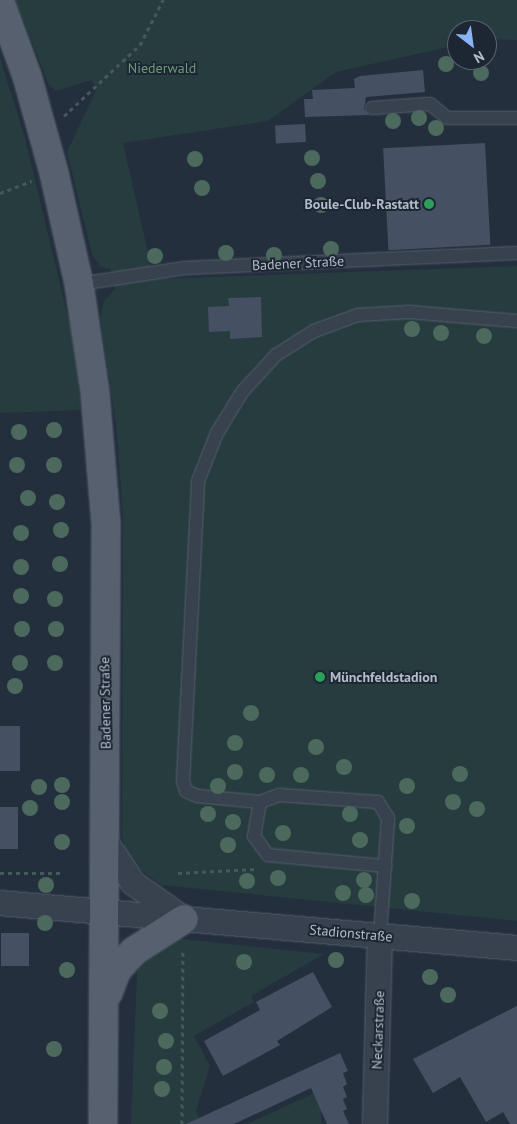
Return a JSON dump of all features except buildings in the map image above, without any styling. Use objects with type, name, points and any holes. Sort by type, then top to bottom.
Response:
[{"type":"main road","name":"Badener Straße","points":[[0,2],[42,125],[54,173],[79,284],[95,393],[106,524],[107,912],[103,1124]]},
{"type":"main road","points":[[106,999],[117,970],[134,951],[184,919]]},
{"type":"street","points":[[106,842],[133,883],[184,919]]},
{"type":"street","name":"Stadionstraße","points":[[0,903],[517,948]]},
{"type":"street","name":"Neckarstraße","points":[[375,1124],[380,936]]},
{"type":"lane","points":[[372,108],[430,104],[447,118],[517,118]]},
{"type":"lane","name":"Badener Straße","points":[[79,284],[186,268],[517,253]]},
{"type":"lane","points":[[380,936],[388,818],[378,802],[279,795],[260,802],[197,796],[186,791],[183,782],[198,481],[217,433],[242,392],[276,355],[314,330],[358,315],[409,312],[517,321]]},
{"type":"lane","points":[[260,802],[254,836],[268,855],[385,866]]},
{"type":"path","points":[[42,125],[62,118],[140,45],[163,0]]},
{"type":"path","points":[[0,193],[54,173]]},
{"type":"path","points":[[0,873],[62,873]]},
{"type":"path","points":[[182,1124],[184,919]]},
{"type":"green space","name":"Münchfeldstadion","points":[[15,0],[517,0],[517,40],[497,39],[497,20],[447,20],[447,47],[336,72],[268,121],[123,143],[154,279],[517,266],[517,921],[161,885],[129,861],[122,837],[123,517],[117,432],[100,318],[104,301],[115,289],[110,269],[101,267],[92,254],[67,152],[97,88],[91,80],[56,91],[49,85]]},
{"type":"green space","points":[[0,58],[25,138],[72,334],[81,410],[0,413]]},
{"type":"green space","points":[[172,938],[324,954],[251,996],[254,1002],[194,1036],[210,1066],[196,1111],[202,1124],[131,1124],[137,972],[145,956]]},
{"type":"green space","points":[[321,1090],[321,1124],[247,1124]]},
{"type":"place","name":"Boule-Club-Rastatt","points":[[429,204]]},
{"type":"place","name":"Münchfeldstadion","points":[[320,677]]},
{"type":"park label","name":"Niederwald","points":[[162,68]]}]
